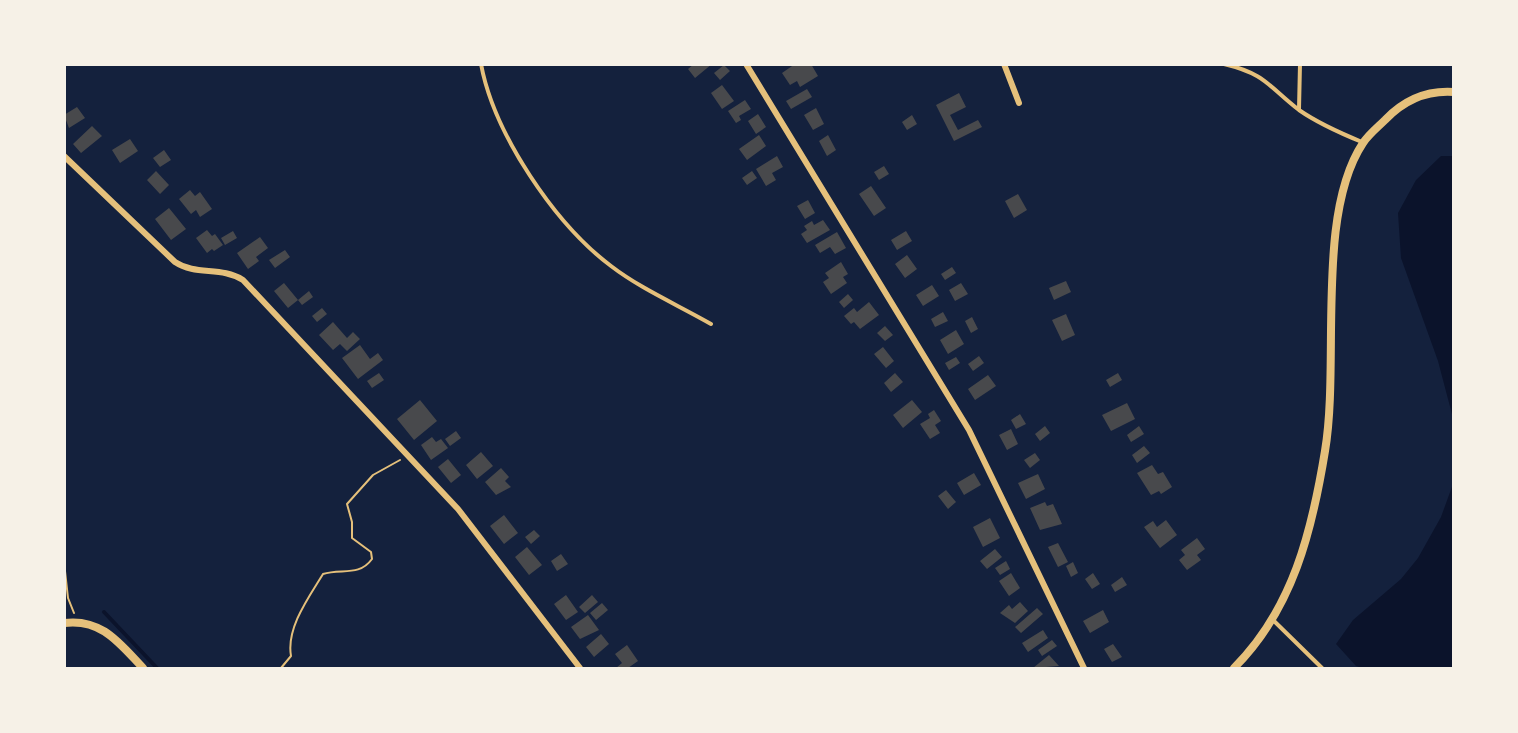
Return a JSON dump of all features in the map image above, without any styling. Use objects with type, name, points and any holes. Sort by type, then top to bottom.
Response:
[{"type":"street","points":[[746,64],[969,430],[1084,669]]},
{"type":"street","points":[[1004,64],[1019,103]]},
{"type":"street","points":[[1234,669],[1254,648],[1274,621],[1297,570],[1325,450],[1332,393],[1335,234],[1348,177],[1363,143],[1396,109],[1415,97],[1441,91],[1454,92]]},
{"type":"street","points":[[64,156],[174,262],[187,270],[220,270],[233,273],[243,280],[458,509],[580,669]]},
{"type":"street","points":[[64,623],[78,622],[102,628],[143,669]]},
{"type":"lane","points":[[482,64],[500,121],[536,183],[579,238],[612,267],[711,324]]},
{"type":"lane","points":[[1224,64],[1264,78],[1299,110],[1330,129],[1363,143]]},
{"type":"lane","points":[[1299,110],[1300,64]]},
{"type":"lane","points":[[1274,621],[1322,669]]},
{"type":"path","points":[[281,669],[291,656],[289,643],[304,606],[323,574],[355,571],[366,567],[372,559],[371,552],[352,538],[352,522],[347,504],[373,475],[409,456]]},
{"type":"path","points":[[64,562],[68,598],[78,622]]},
{"type":"water","points":[[1441,156],[1454,156],[1453,418],[1438,361],[1401,258],[1398,213],[1416,180]]},
{"type":"water","points":[[1453,484],[1453,668],[1363,668],[1356,666],[1336,644],[1353,620],[1401,579],[1418,558],[1441,517]]},
{"type":"building","points":[[694,64],[712,64],[695,78],[688,69]]},
{"type":"building","points":[[795,64],[811,64],[818,76],[800,87],[797,81],[790,85],[782,73]]},
{"type":"building","points":[[724,65],[730,71],[720,80],[714,73]]},
{"type":"building","points":[[722,85],[734,101],[722,109],[711,93]]},
{"type":"building","points":[[807,89],[812,97],[791,109],[786,101]]},
{"type":"building","points":[[959,93],[966,107],[950,115],[958,130],[978,120],[982,127],[954,141],[936,105]]},
{"type":"building","points":[[745,100],[751,109],[739,116],[741,120],[736,123],[728,111]]},
{"type":"building","points":[[77,107],[85,118],[69,128],[64,115]]},
{"type":"building","points":[[816,108],[824,124],[813,130],[804,115]]},
{"type":"building","points":[[758,114],[766,127],[756,134],[748,121]]},
{"type":"building","points":[[912,115],[917,124],[907,130],[902,122]]},
{"type":"building","points":[[92,126],[102,136],[81,153],[73,144]]},
{"type":"building","points":[[759,135],[766,146],[747,160],[739,149]]},
{"type":"building","points":[[828,135],[836,150],[827,156],[819,141]]},
{"type":"building","points":[[130,139],[138,151],[120,163],[112,150]]},
{"type":"building","points":[[164,150],[171,160],[160,167],[153,158]]},
{"type":"building","points":[[777,156],[783,167],[772,173],[776,180],[766,186],[756,169]]},
{"type":"building","points":[[884,166],[889,174],[879,180],[874,172]]},
{"type":"building","points":[[156,171],[169,185],[160,194],[147,180]]},
{"type":"building","points":[[752,171],[757,178],[747,185],[742,178]]},
{"type":"building","points":[[871,186],[886,208],[874,216],[859,194]]},
{"type":"building","points":[[190,190],[195,196],[200,192],[212,209],[200,217],[196,210],[191,214],[179,199]]},
{"type":"building","points":[[1018,194],[1027,210],[1014,218],[1005,201]]},
{"type":"building","points":[[808,200],[815,213],[805,219],[797,206]]},
{"type":"building","points":[[169,208],[186,229],[171,240],[155,219]]},
{"type":"building","points":[[823,220],[830,230],[807,243],[801,234],[807,230],[804,226],[812,221],[814,225]]},
{"type":"building","points":[[207,230],[212,236],[215,234],[223,245],[207,253],[196,238]]},
{"type":"building","points":[[233,231],[237,238],[225,245],[221,238]]},
{"type":"building","points":[[906,231],[912,241],[897,250],[891,240]]},
{"type":"building","points":[[837,232],[846,248],[835,254],[830,247],[820,253],[815,245]]},
{"type":"building","points":[[260,237],[268,248],[256,257],[259,261],[248,269],[237,253]]},
{"type":"building","points":[[285,250],[290,257],[275,268],[269,260]]},
{"type":"building","points":[[907,255],[917,269],[905,278],[895,264]]},
{"type":"building","points":[[841,262],[848,274],[843,277],[847,283],[831,294],[823,282],[829,278],[825,273]]},
{"type":"building","points":[[952,267],[956,273],[945,280],[941,274]]},
{"type":"building","points":[[1066,281],[1071,292],[1054,300],[1049,288]]},
{"type":"building","points":[[284,283],[298,300],[288,308],[274,291]]},
{"type":"building","points":[[961,283],[968,294],[955,301],[949,290]]},
{"type":"building","points":[[932,285],[939,296],[923,306],[916,295]]},
{"type":"building","points":[[309,291],[313,297],[302,305],[298,300]]},
{"type":"building","points":[[848,294],[853,300],[844,308],[839,302]]},
{"type":"building","points":[[869,302],[879,315],[860,329],[844,316],[854,308],[857,312]]},
{"type":"building","points":[[322,308],[327,314],[317,322],[312,316]]},
{"type":"building","points":[[943,312],[948,321],[935,327],[931,319]]},
{"type":"building","points":[[1066,314],[1075,335],[1062,341],[1052,320]]},
{"type":"building","points":[[972,317],[978,329],[971,333],[965,321]]},
{"type":"building","points":[[333,322],[347,338],[353,332],[360,339],[347,351],[340,344],[333,350],[319,335]]},
{"type":"building","points":[[885,326],[893,335],[885,341],[877,333]]},
{"type":"building","points":[[956,330],[964,344],[948,354],[940,340]]},
{"type":"building","points":[[360,345],[370,359],[378,353],[383,360],[358,379],[342,358]]},
{"type":"building","points":[[883,347],[894,361],[886,368],[874,354]]},
{"type":"building","points":[[979,356],[984,363],[973,371],[968,364]]},
{"type":"building","points":[[956,357],[960,363],[949,370],[945,363]]},
{"type":"building","points":[[379,373],[384,380],[372,388],[367,381]]},
{"type":"building","points":[[895,373],[903,382],[891,392],[884,383]]},
{"type":"building","points":[[1118,373],[1122,380],[1110,387],[1106,380]]},
{"type":"building","points":[[988,375],[996,386],[975,400],[968,389]]},
{"type":"building","points":[[420,400],[437,421],[414,440],[397,419]]},
{"type":"building","points":[[912,400],[922,412],[903,428],[893,415]]},
{"type":"building","points":[[1127,403],[1135,419],[1111,431],[1102,415]]},
{"type":"building","points":[[934,410],[941,421],[935,425],[940,433],[930,439],[920,424],[930,418],[928,414]]},
{"type":"building","points":[[1020,414],[1026,424],[1016,429],[1011,420]]},
{"type":"building","points":[[1045,426],[1050,433],[1040,441],[1035,434]]},
{"type":"building","points":[[1139,426],[1144,434],[1131,442],[1127,435]]},
{"type":"building","points":[[1011,429],[1018,444],[1007,450],[999,435]]},
{"type":"building","points":[[456,431],[461,438],[450,446],[445,439]]},
{"type":"building","points":[[432,437],[436,442],[441,439],[448,448],[431,460],[421,445]]},
{"type":"building","points":[[1144,446],[1150,453],[1137,463],[1132,455]]},
{"type":"building","points":[[481,452],[493,466],[477,479],[466,465]]},
{"type":"building","points":[[1035,453],[1040,460],[1030,468],[1024,460]]},
{"type":"building","points":[[448,459],[461,475],[451,483],[438,467]]},
{"type":"building","points":[[1152,465],[1158,474],[1163,472],[1172,487],[1161,494],[1159,491],[1151,495],[1137,473]]},
{"type":"building","points":[[501,468],[509,477],[505,481],[511,487],[496,495],[485,482]]},
{"type":"building","points":[[974,473],[981,485],[964,495],[957,483]]},
{"type":"building","points":[[1038,474],[1045,489],[1026,499],[1018,483]]},
{"type":"building","points":[[946,490],[956,502],[948,509],[938,496]]},
{"type":"building","points":[[1045,502],[1047,506],[1053,504],[1062,524],[1040,530],[1030,508]]},
{"type":"building","points":[[504,515],[518,533],[504,544],[490,526]]},
{"type":"building","points":[[990,518],[1000,538],[983,547],[973,527]]},
{"type":"building","points":[[1166,520],[1177,535],[1160,548],[1144,527],[1153,521],[1157,527]]},
{"type":"building","points":[[534,530],[540,536],[531,544],[525,537]]},
{"type":"building","points":[[1197,538],[1205,549],[1197,555],[1201,560],[1187,570],[1179,560],[1185,555],[1181,550]]},
{"type":"building","points":[[1058,543],[1068,562],[1058,567],[1048,547]]},
{"type":"building","points":[[527,547],[542,565],[529,575],[515,557]]},
{"type":"building","points":[[995,549],[1002,557],[987,569],[980,561]]},
{"type":"building","points":[[561,554],[568,564],[557,571],[551,561]]},
{"type":"building","points":[[1006,561],[1010,569],[1000,575],[995,568]]},
{"type":"building","points":[[1073,562],[1078,573],[1071,577],[1066,566]]},
{"type":"building","points":[[1011,573],[1020,588],[1009,596],[999,581]]},
{"type":"building","points":[[1093,573],[1100,584],[1092,589],[1085,579]]},
{"type":"building","points":[[1122,577],[1127,585],[1115,592],[1111,585]]},
{"type":"building","points":[[566,595],[578,612],[566,620],[554,604]]},
{"type":"building","points":[[592,595],[598,602],[585,613],[579,607]]},
{"type":"building","points":[[1020,602],[1028,611],[1015,623],[1000,613],[1009,605],[1012,609]]},
{"type":"building","points":[[602,603],[608,610],[596,620],[590,613]]},
{"type":"building","points":[[1037,608],[1043,614],[1021,633],[1015,627]]},
{"type":"building","points":[[1103,610],[1109,622],[1090,633],[1083,621]]},
{"type":"building","points":[[588,615],[599,630],[580,639],[571,627]]},
{"type":"building","points":[[1043,630],[1048,638],[1028,652],[1022,643]]},
{"type":"building","points":[[601,634],[609,644],[594,657],[586,647]]},
{"type":"building","points":[[1052,640],[1057,646],[1042,656],[1038,650]]},
{"type":"building","points":[[1113,644],[1122,657],[1112,662],[1104,649]]},
{"type":"building","points":[[627,645],[638,661],[628,668],[616,668],[622,663],[615,654]]},
{"type":"building","points":[[1049,655],[1059,666],[1033,668]]},
{"type":"waterway","points":[[104,612],[157,668]]}]
